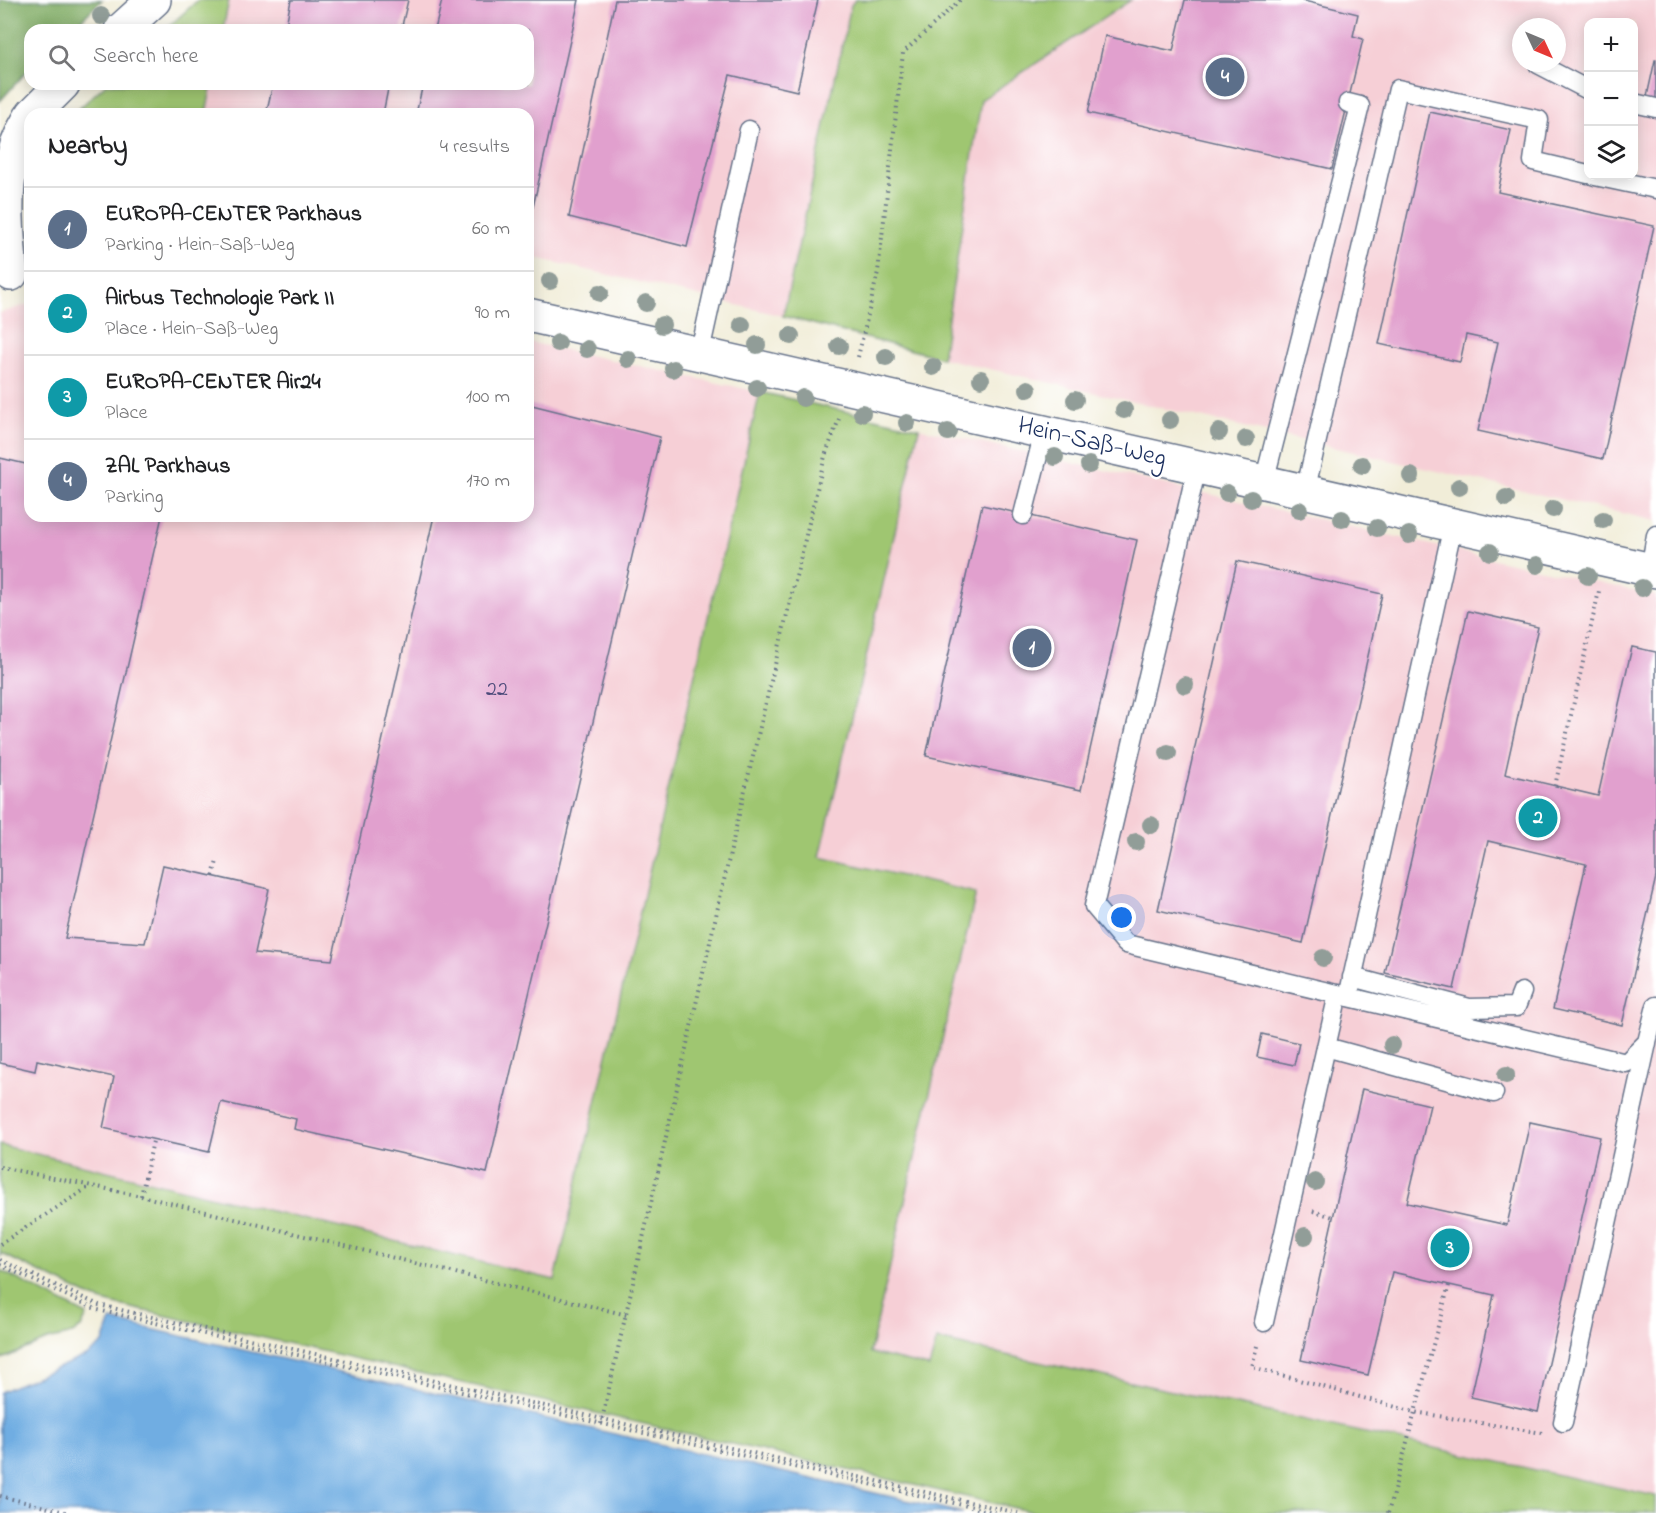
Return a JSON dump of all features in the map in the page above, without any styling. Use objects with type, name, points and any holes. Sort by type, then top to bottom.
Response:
[{"type":"street","points":[[128,24],[154,0]]},
{"type":"street","points":[[39,108],[57,90]]},
{"type":"street","points":[[14,274],[4,183],[5,165],[12,147],[24,128]]},
{"type":"street","name":"Hein-Saß-Weg","points":[[534,316],[699,356],[851,388],[1653,570]]},
{"type":"lane","points":[[1553,72],[1584,88]]},
{"type":"lane","points":[[1305,492],[1398,89],[1539,120],[1533,161],[1584,173]]},
{"type":"lane","points":[[1264,482],[1360,106],[1348,103]]},
{"type":"lane","points":[[1638,104],[1656,108]]},
{"type":"lane","points":[[699,356],[749,130]]},
{"type":"lane","points":[[1614,180],[1656,189]]},
{"type":"lane","points":[[1023,515],[1044,432]]},
{"type":"lane","points":[[1197,467],[1094,906],[1126,944],[1626,1064],[1647,1042]]},
{"type":"lane","points":[[1264,1322],[1326,1047],[1343,995],[1352,977],[1453,525]]},
{"type":"lane","points":[[1653,570],[1656,535]]},
{"type":"lane","points":[[1352,977],[1469,1008],[1516,1007],[1522,992]]},
{"type":"lane","points":[[1563,1422],[1656,1006]]},
{"type":"lane","points":[[1326,1047],[1494,1094]]},
{"type":"path","points":[[601,1424],[737,823],[825,456],[851,388],[878,272],[903,53],[960,0]]},
{"type":"path","points":[[1555,786],[1606,560]]},
{"type":"path","points":[[213,876],[218,861]]},
{"type":"path","points":[[141,1196],[153,1141]]},
{"type":"path","points":[[0,1167],[141,1196],[627,1315]]},
{"type":"path","points":[[0,1244],[89,1187]]},
{"type":"path","points":[[0,1260],[99,1305],[1018,1513]]},
{"type":"path","points":[[0,1265],[98,1310],[998,1513]]},
{"type":"path","points":[[1388,1513],[1449,1285]]},
{"type":"path","points":[[1264,1322],[1252,1367],[1414,1412],[1545,1434],[1563,1422]]},
{"type":"path","points":[[0,1496],[69,1513]]},
{"type":"shaded area","points":[[229,0],[855,0],[851,5],[783,316],[534,257],[534,108],[208,108],[211,90],[534,90],[534,24],[224,24]]},
{"type":"shaded area","points":[[1131,0],[1656,0],[1656,521],[942,358],[981,100]]},
{"type":"shaded area","points":[[24,306],[24,522],[534,522],[534,343],[760,392],[555,1280],[0,1145],[0,313]]},
{"type":"shaded area","points":[[919,428],[1656,596],[1656,1496],[938,1340],[929,1367],[870,1353],[976,893],[820,857]]},
{"type":"green space","points":[[0,0],[102,0],[77,24],[24,24],[24,75],[0,101]]},
{"type":"green space","points":[[198,0],[229,0],[224,24],[172,24]]},
{"type":"green space","points":[[855,0],[1131,0],[981,100],[942,358],[783,316],[851,5]]},
{"type":"green space","points":[[99,90],[211,90],[207,108],[80,108]]},
{"type":"green space","points":[[760,392],[919,428],[820,857],[976,893],[870,1353],[929,1367],[937,1340],[1656,1496],[1656,1513],[1037,1513],[110,1303],[93,1298],[2,1254],[0,1257],[0,1145],[555,1280]]},
{"type":"green space","points":[[0,1270],[87,1315],[81,1328],[69,1335],[47,1340],[0,1360]]},
{"type":"water","points":[[111,1320],[963,1513],[0,1513],[0,1392],[88,1355],[103,1343]]},
{"type":"building","points":[[291,0],[408,0],[402,24],[286,24]]},
{"type":"building","points":[[442,0],[579,0],[534,202],[534,108],[417,108],[422,90],[534,90],[534,24],[436,24]]},
{"type":"building","points":[[615,0],[818,0],[797,91],[730,75],[687,247],[569,217]]},
{"type":"building","points":[[1185,0],[1300,0],[1358,14],[1353,36],[1363,39],[1332,169],[1088,113],[1105,36],[1173,51]]},
{"type":"building","points":[[1656,60],[1656,104],[1646,101]]},
{"type":"building","points":[[272,90],[388,90],[384,108],[267,108]]},
{"type":"building","points":[[1430,112],[1511,130],[1498,192],[1654,226],[1603,459],[1478,431],[1498,342],[1466,335],[1460,362],[1379,344]]},
{"type":"building","points":[[534,406],[660,437],[487,1173],[294,1129],[296,1119],[221,1102],[209,1152],[103,1128],[114,1077],[37,1060],[35,1071],[0,1063],[0,458],[24,464],[24,522],[161,522],[65,938],[145,943],[163,865],[269,889],[255,953],[332,960],[433,522],[534,522]]},
{"type":"building","points":[[982,505],[1137,540],[1081,790],[926,756]]},
{"type":"building","points":[[1237,561],[1382,594],[1303,943],[1158,910]]},
{"type":"building","points":[[1468,611],[1538,627],[1505,774],[1598,796],[1632,647],[1656,652],[1656,877],[1622,1025],[1553,1009],[1586,864],[1488,841],[1454,989],[1385,973]]},
{"type":"building","points":[[1262,1034],[1299,1043],[1294,1065],[1257,1057]]},
{"type":"building","points":[[1362,1089],[1430,1105],[1407,1203],[1507,1225],[1530,1122],[1600,1137],[1538,1412],[1471,1397],[1494,1295],[1392,1272],[1368,1375],[1301,1360]]},
{"type":"place","name":"ZAL Parkhaus","points":[[1225,77]]},
{"type":"place","name":"EUROPA-CENTER Parkhaus","points":[[1032,648]]},
{"type":"place","name":"Airbus Technologie Park II","points":[[1538,818]]},
{"type":"place","name":"EUROPA-CENTER Air24","points":[[1450,1248]]}]
